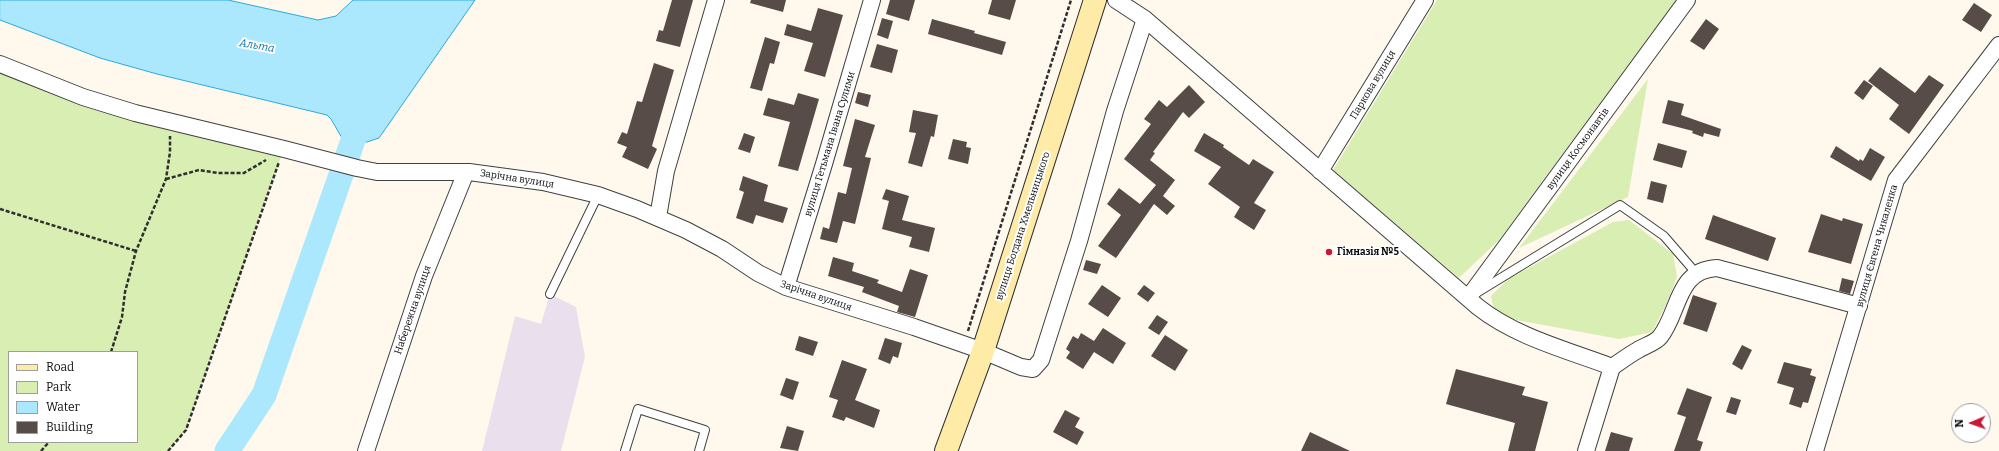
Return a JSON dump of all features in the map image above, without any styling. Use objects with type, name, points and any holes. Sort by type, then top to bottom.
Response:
[{"type":"main road","name":"вулиця Богдана Хмельницького","points":[[946,451],[974,348],[1095,0]]},
{"type":"street","points":[[658,217],[666,171],[716,0]]},
{"type":"street","name":"вулиця Гетьмана Івана Сулими","points":[[786,287],[872,0]]},
{"type":"street","points":[[1116,0],[1145,19],[1493,319],[1510,328],[1612,367]]},
{"type":"street","name":"Паркова вулиця","points":[[1320,171],[1425,0]]},
{"type":"street","name":"вулиця Космонавтів","points":[[1468,298],[1687,0]]},
{"type":"street","name":"Зарічна вулиця","points":[[0,64],[90,99],[170,122],[364,170],[466,172],[543,182],[598,195],[658,217],[705,240],[758,273],[786,287],[974,348],[1027,369],[1033,369],[1041,360],[1079,242],[1115,111],[1145,19]]},
{"type":"street","name":"вулиця Євгена Чикаленка","points":[[1814,451],[1860,306],[1896,180],[1999,45]]},
{"type":"street","name":"Набережна вулиця","points":[[366,451],[424,276],[466,172]]},
{"type":"street","points":[[1586,451],[1612,367],[1637,350],[1659,338],[1688,280],[1696,273],[1706,269],[1718,268],[1860,306]]},
{"type":"lane","points":[[550,294],[598,195]]},
{"type":"lane","points":[[1468,298],[1620,206],[1664,236],[1696,273]]},
{"type":"lane","points":[[625,451],[638,408],[705,430],[699,451]]},
{"type":"path","points":[[974,348],[1070,0]]},
{"type":"path","points":[[111,351],[122,317],[125,292],[136,251],[166,179],[170,152],[170,122]]},
{"type":"path","points":[[166,179],[199,170],[218,173],[244,173],[284,149]]},
{"type":"path","points":[[168,451],[186,430],[237,287],[256,225],[284,149]]},
{"type":"path","points":[[0,209],[136,251]]},
{"type":"path","points":[[41,451],[48,443]]},
{"type":"shaded area","points":[[550,294],[576,307],[585,357],[561,451],[482,451],[515,316],[541,324]]},
{"type":"green space","points":[[1437,0],[1676,0],[1499,240],[1459,278],[1333,170]]},
{"type":"green space","points":[[0,64],[284,149],[256,225],[237,287],[186,430],[168,451],[0,451]]},
{"type":"green space","points":[[1648,79],[1628,197],[1519,248]]},
{"type":"green space","points":[[1629,220],[1673,254],[1677,277],[1666,305],[1652,332],[1619,339],[1495,316],[1491,296],[1508,279],[1613,222]]},
{"type":"water","name":"Альта","points":[[0,0],[228,0],[318,20],[336,16],[353,0],[475,0],[379,138],[367,142],[342,138],[327,115],[157,74],[100,58],[0,20]]},
{"type":"building","points":[[672,0],[693,0],[680,47],[656,41],[659,30],[663,31]]},
{"type":"building","points":[[751,0],[786,0],[783,12],[750,3]]},
{"type":"building","points":[[890,0],[915,0],[909,21],[886,14]]},
{"type":"building","points":[[992,0],[1016,0],[1010,20],[988,14]]},
{"type":"building","points":[[1974,3],[1992,15],[1981,32],[1962,20]]},
{"type":"building","points":[[818,8],[843,15],[825,77],[804,71],[813,43],[784,35],[787,24],[811,31]]},
{"type":"building","points":[[882,18],[893,21],[888,39],[877,35]]},
{"type":"building","points":[[932,19],[975,31],[974,33],[1006,42],[1002,55],[928,34]]},
{"type":"building","points":[[1706,19],[1719,29],[1704,50],[1690,41]]},
{"type":"building","points":[[765,37],[780,42],[774,64],[770,63],[762,91],[750,88]]},
{"type":"building","points":[[877,44],[898,50],[892,73],[870,67]]},
{"type":"building","points":[[654,63],[674,70],[652,146],[657,149],[648,169],[622,157],[627,147],[617,143],[622,132],[627,134],[637,101],[642,102]]},
{"type":"building","points":[[1880,67],[1915,93],[1929,75],[1944,85],[1909,134],[1889,119],[1899,105],[1868,81]]},
{"type":"building","points":[[1864,80],[1873,86],[1863,100],[1854,93]]},
{"type":"building","points":[[1189,85],[1205,102],[1189,118],[1183,112],[1153,152],[1155,153],[1150,160],[1175,180],[1163,196],[1175,206],[1167,215],[1154,204],[1116,258],[1098,246],[1121,215],[1107,204],[1119,188],[1140,204],[1156,185],[1124,159],[1151,124],[1144,119],[1159,100],[1167,107]]},
{"type":"building","points":[[858,92],[871,95],[868,107],[855,103]]},
{"type":"building","points":[[798,93],[819,99],[798,171],[778,166],[790,122],[763,115],[768,98],[794,105]]},
{"type":"building","points":[[1668,100],[1684,104],[1681,115],[1721,129],[1719,137],[1704,133],[1703,137],[1692,133],[1693,131],[1662,123]]},
{"type":"building","points":[[913,110],[938,115],[934,137],[931,136],[922,167],[908,163],[916,133],[909,132]]},
{"type":"building","points":[[855,119],[875,125],[865,157],[871,158],[855,224],[843,221],[837,243],[820,239],[823,227],[829,229],[838,192],[846,194],[852,168],[843,166]]},
{"type":"building","points":[[744,133],[755,137],[750,153],[738,149]]},
{"type":"building","points":[[1204,133],[1224,145],[1223,147],[1249,165],[1253,159],[1274,172],[1254,203],[1266,210],[1254,230],[1234,217],[1240,207],[1208,184],[1221,167],[1194,151]]},
{"type":"building","points":[[953,139],[967,142],[966,147],[971,148],[968,164],[948,159]]},
{"type":"building","points":[[1658,143],[1687,151],[1682,168],[1653,160]]},
{"type":"building","points":[[1836,146],[1859,161],[1860,159],[1863,161],[1870,148],[1885,157],[1871,181],[1830,157]]},
{"type":"building","points":[[743,176],[768,185],[764,201],[788,208],[783,223],[756,215],[753,224],[736,218],[744,192],[739,190]]},
{"type":"building","points":[[1651,181],[1667,185],[1663,203],[1647,199]]},
{"type":"building","points":[[886,189],[909,196],[902,220],[935,228],[929,252],[909,247],[912,237],[882,229],[889,201],[882,199]]},
{"type":"building","points":[[1821,214],[1842,221],[1843,218],[1863,224],[1851,264],[1808,252]]},
{"type":"building","points":[[1713,215],[1776,238],[1768,261],[1705,239]]},
{"type":"building","points":[[833,257],[854,263],[852,271],[879,280],[877,283],[902,292],[910,269],[928,275],[915,317],[897,312],[899,306],[862,292],[864,287],[828,276]]},
{"type":"building","points":[[1086,260],[1101,264],[1097,274],[1083,270]]},
{"type":"building","points":[[1842,278],[1854,281],[1850,294],[1839,291]]},
{"type":"building","points":[[1102,285],[1121,298],[1108,317],[1088,304]]},
{"type":"building","points":[[1144,285],[1155,293],[1148,302],[1137,294]]},
{"type":"building","points":[[1693,295],[1717,303],[1707,332],[1683,324]]},
{"type":"building","points":[[1157,315],[1168,322],[1159,335],[1148,328]]},
{"type":"building","points":[[1103,328],[1126,343],[1113,364],[1094,352],[1083,369],[1066,358],[1070,352],[1066,349],[1073,336],[1078,339],[1081,333],[1094,341]]},
{"type":"building","points":[[1165,335],[1188,350],[1175,371],[1151,356]]},
{"type":"building","points":[[799,336],[818,342],[813,356],[795,350]]},
{"type":"building","points":[[885,338],[902,343],[898,358],[893,356],[890,364],[878,359]]},
{"type":"building","points":[[1742,345],[1752,350],[1742,370],[1732,364]]},
{"type":"building","points":[[842,360],[867,369],[855,400],[880,410],[874,428],[846,417],[844,421],[832,417],[838,400],[829,397]]},
{"type":"building","points":[[1784,362],[1812,369],[1810,375],[1816,377],[1808,403],[1803,402],[1801,408],[1789,404],[1794,388],[1777,383]]},
{"type":"building","points":[[1456,369],[1525,387],[1522,395],[1548,402],[1535,451],[1508,451],[1515,423],[1446,404]]},
{"type":"building","points":[[786,378],[799,382],[793,400],[780,395]]},
{"type":"building","points":[[1687,388],[1712,397],[1697,440],[1703,442],[1700,451],[1674,451],[1686,417],[1677,414]]},
{"type":"building","points":[[1731,397],[1741,400],[1736,415],[1726,412]]},
{"type":"building","points":[[1065,410],[1080,418],[1075,427],[1084,432],[1077,445],[1053,432]]},
{"type":"building","points":[[787,426],[804,431],[798,451],[780,448]]},
{"type":"building","points":[[1310,432],[1350,451],[1301,451]]},
{"type":"building","points":[[1611,432],[1633,438],[1629,451],[1605,451]]},
{"type":"waterway","points":[[227,451],[264,395],[358,126],[357,107]]},
{"type":"place","name":"Гімназія №5","points":[[1329,252]]}]
